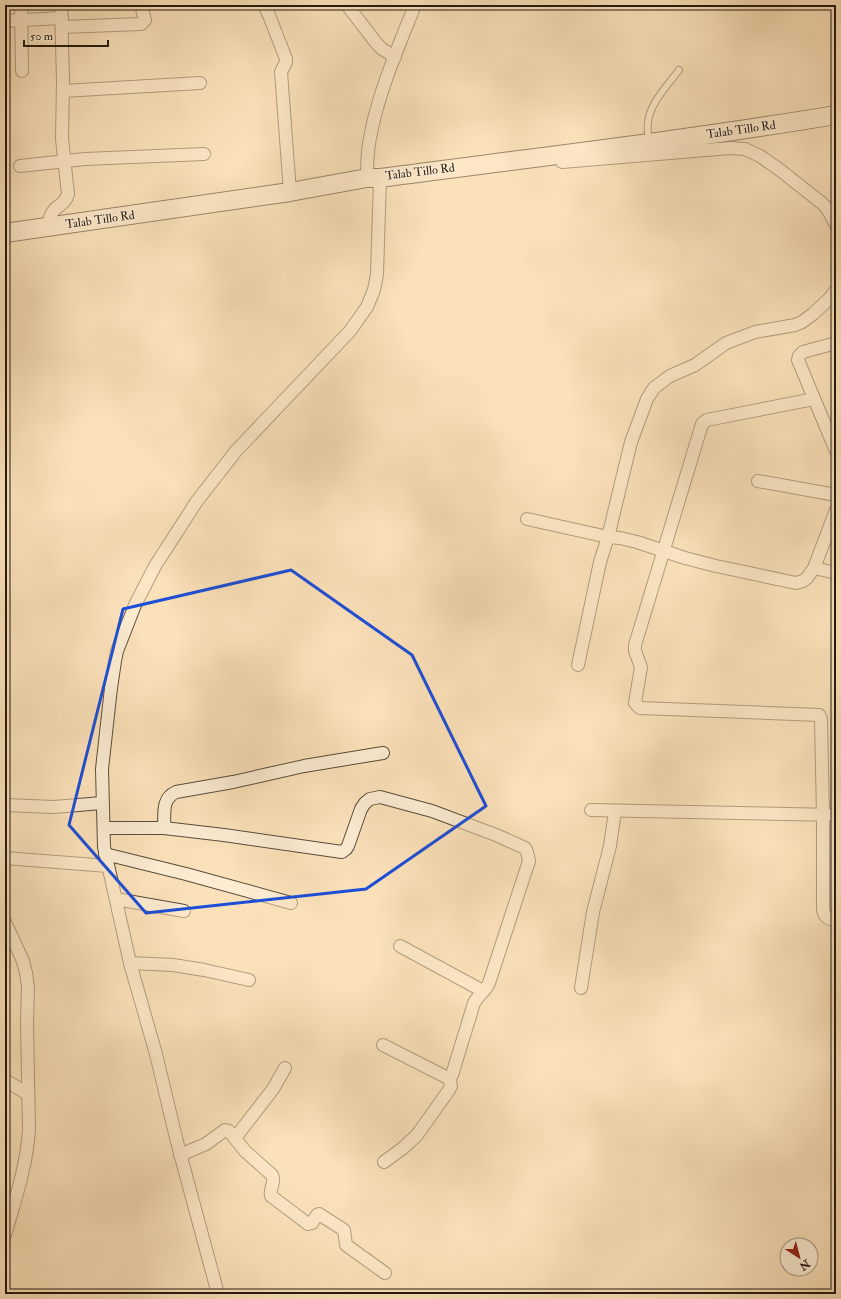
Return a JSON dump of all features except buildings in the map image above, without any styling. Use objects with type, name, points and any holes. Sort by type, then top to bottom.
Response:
[{"type":"main road","name":"Talab Tillo Rd","points":[[5,233],[290,192],[373,178],[649,143],[836,115]]},
{"type":"street","points":[[21,5],[22,71]]},
{"type":"street","points":[[48,227],[49,218],[52,213],[67,199],[74,160],[62,139],[69,90],[61,5]]},
{"type":"street","points":[[5,21],[22,20],[62,22],[87,26],[141,24],[145,20],[141,5]]},
{"type":"street","points":[[264,5],[286,59],[281,72],[290,192]]},
{"type":"street","points":[[347,5],[377,44],[395,57]]},
{"type":"street","points":[[218,1294],[180,1155],[156,1054],[130,963],[105,854],[103,839],[102,769],[115,661],[135,605],[155,566],[196,501],[219,471],[262,423],[350,331],[367,308],[374,290],[377,274],[373,178],[369,140],[377,110],[395,57],[415,5]]},
{"type":"street","points":[[69,90],[200,83]]},
{"type":"street","points":[[519,160],[559,162],[730,148],[745,149],[760,156],[780,170],[823,204],[836,225]]},
{"type":"street","points":[[20,166],[74,160],[204,154]]},
{"type":"street","points":[[578,665],[600,562],[614,537],[631,442],[647,399],[654,388],[670,376],[695,365],[726,343],[755,332],[795,325],[802,322],[829,299],[836,290]]},
{"type":"street","points":[[836,342],[804,352],[799,356],[798,360],[836,452]]},
{"type":"street","points":[[814,399],[707,420],[704,422],[634,648],[641,667],[635,700],[636,705],[640,708],[819,715],[821,719],[823,815],[823,909],[826,916],[832,920],[836,920]]},
{"type":"street","points":[[758,481],[836,496]]},
{"type":"street","points":[[526,519],[637,542],[664,552],[716,566],[796,583],[807,578],[814,568],[836,510]]},
{"type":"street","points":[[814,568],[836,573]]},
{"type":"street","points":[[164,828],[166,800],[176,792],[233,782],[304,766],[383,753]]},
{"type":"street","points":[[104,828],[164,828],[342,852],[348,846],[361,809],[365,802],[370,799],[380,797],[432,811],[496,835],[525,848],[528,852],[529,861],[489,983],[474,1003],[455,1070],[449,1077]]},
{"type":"street","points":[[5,805],[54,807],[102,803]]},
{"type":"street","points":[[591,810],[836,816]]},
{"type":"street","points":[[581,988],[593,912],[610,846],[615,811]]},
{"type":"street","points":[[105,854],[186,874],[291,903]]},
{"type":"street","points":[[5,858],[108,866]]},
{"type":"street","points":[[116,899],[184,911]]},
{"type":"street","points":[[5,922],[23,961],[28,987],[27,1022],[29,1129],[26,1156],[5,1235]]},
{"type":"street","points":[[400,946],[483,991]]},
{"type":"street","points":[[130,963],[173,965],[249,980]]},
{"type":"street","points":[[383,1045],[446,1077],[449,1077]]},
{"type":"street","points":[[235,1138],[273,1089],[285,1068]]},
{"type":"street","points":[[384,1162],[410,1142],[425,1124],[449,1090],[451,1086],[449,1077]]},
{"type":"street","points":[[5,1080],[28,1094]]},
{"type":"street","points":[[180,1155],[206,1144],[225,1130],[230,1132],[245,1150],[273,1176],[274,1180],[270,1193],[271,1196],[308,1224],[312,1223],[319,1214],[341,1228],[344,1232],[346,1245],[385,1273]]},
{"type":"lane","points":[[649,143],[648,122],[651,112],[680,70]]},
{"type":"highlighted area","points":[[291,570],[412,655],[486,806],[366,889],[146,913],[69,825],[123,609]]}]
